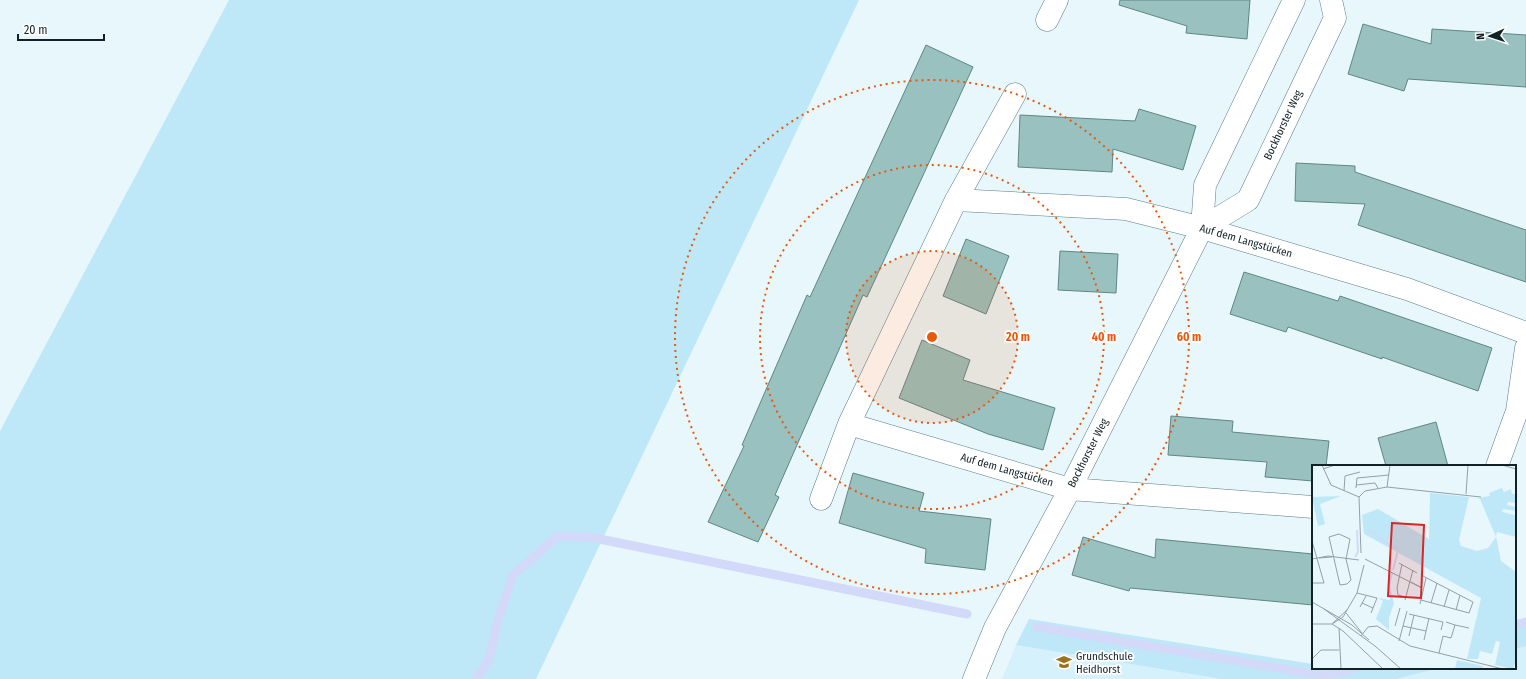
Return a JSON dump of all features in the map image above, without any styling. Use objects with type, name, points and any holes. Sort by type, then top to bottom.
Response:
[{"type":"street","points":[[1047,20],[1057,0]]},
{"type":"street","name":"Bockhorster Weg","points":[[974,679],[996,628],[1070,488],[1202,228],[1205,185],[1294,0]]},
{"type":"street","name":"Bockhorster Weg","points":[[1202,228],[1248,200],[1335,18],[1331,0]]},
{"type":"street","points":[[821,499],[849,424],[956,200],[1015,94]]},
{"type":"street","name":"Auf dem Langstücken","points":[[956,200],[1126,209],[1202,228],[1407,289],[1526,333]]},
{"type":"street","points":[[1497,465],[1517,411],[1526,348]]},
{"type":"street","name":"Auf dem Langstücken","points":[[849,424],[1070,488],[1312,507]]},
{"type":"shaded area","points":[[229,0],[859,0],[536,679],[0,679],[0,431]]},
{"type":"shaded area","points":[[1526,618],[1526,646],[1516,649],[1516,621]]},
{"type":"shaded area","points":[[1029,619],[1312,664],[1312,669],[1435,669],[1396,679],[1221,679],[1016,645]]},
{"type":"shaded area","name":"Grundschule Heidhorst","points":[[1016,645],[1221,679],[1002,679]]},
{"type":"shaded area","points":[[1526,646],[1526,679],[1396,679],[1435,669],[1516,669],[1516,649]]},
{"type":"building","points":[[1120,0],[1250,0],[1247,39],[1186,33],[1187,26],[1119,5]]},
{"type":"building","points":[[1363,24],[1431,44],[1432,29],[1526,35],[1526,87],[1408,79],[1404,91],[1348,74]]},
{"type":"building","points":[[926,45],[973,67],[867,297],[863,295],[775,495],[779,497],[758,542],[708,522],[744,446],[742,445],[807,295],[810,297]]},
{"type":"building","points":[[1139,109],[1196,126],[1183,170],[1113,149],[1112,172],[1018,167],[1020,115],[1135,121]]},
{"type":"building","points":[[1296,163],[1355,166],[1355,172],[1526,230],[1526,282],[1358,225],[1365,204],[1295,201]]},
{"type":"building","points":[[966,239],[1009,256],[986,314],[943,296]]},
{"type":"building","points":[[1060,251],[1118,254],[1116,293],[1058,290]]},
{"type":"building","points":[[1244,272],[1338,301],[1340,296],[1492,348],[1478,391],[1382,357],[1382,359],[1288,327],[1286,332],[1230,314]]},
{"type":"building","points":[[922,340],[970,360],[963,380],[1055,408],[1043,450],[988,434],[899,398]]},
{"type":"building","points":[[1171,416],[1233,421],[1232,432],[1329,441],[1326,465],[1312,465],[1312,481],[1265,477],[1267,462],[1168,455]]},
{"type":"building","points":[[1436,422],[1448,465],[1386,465],[1378,438]]},
{"type":"building","points":[[853,473],[924,493],[919,511],[991,519],[985,570],[925,563],[926,549],[839,523]]},
{"type":"building","points":[[1083,537],[1155,558],[1156,539],[1312,554],[1312,605],[1130,588],[1129,591],[1072,575]]},
{"type":"waterway","points":[[476,679],[489,660],[497,623],[513,575],[558,536],[590,537],[967,614]]},
{"type":"waterway","points":[[1516,625],[1526,622]]},
{"type":"waterway","points":[[1037,627],[1326,676],[1352,669]]},
{"type":"place","name":"Grundschule Heidhorst","points":[[1064,662]]}]
